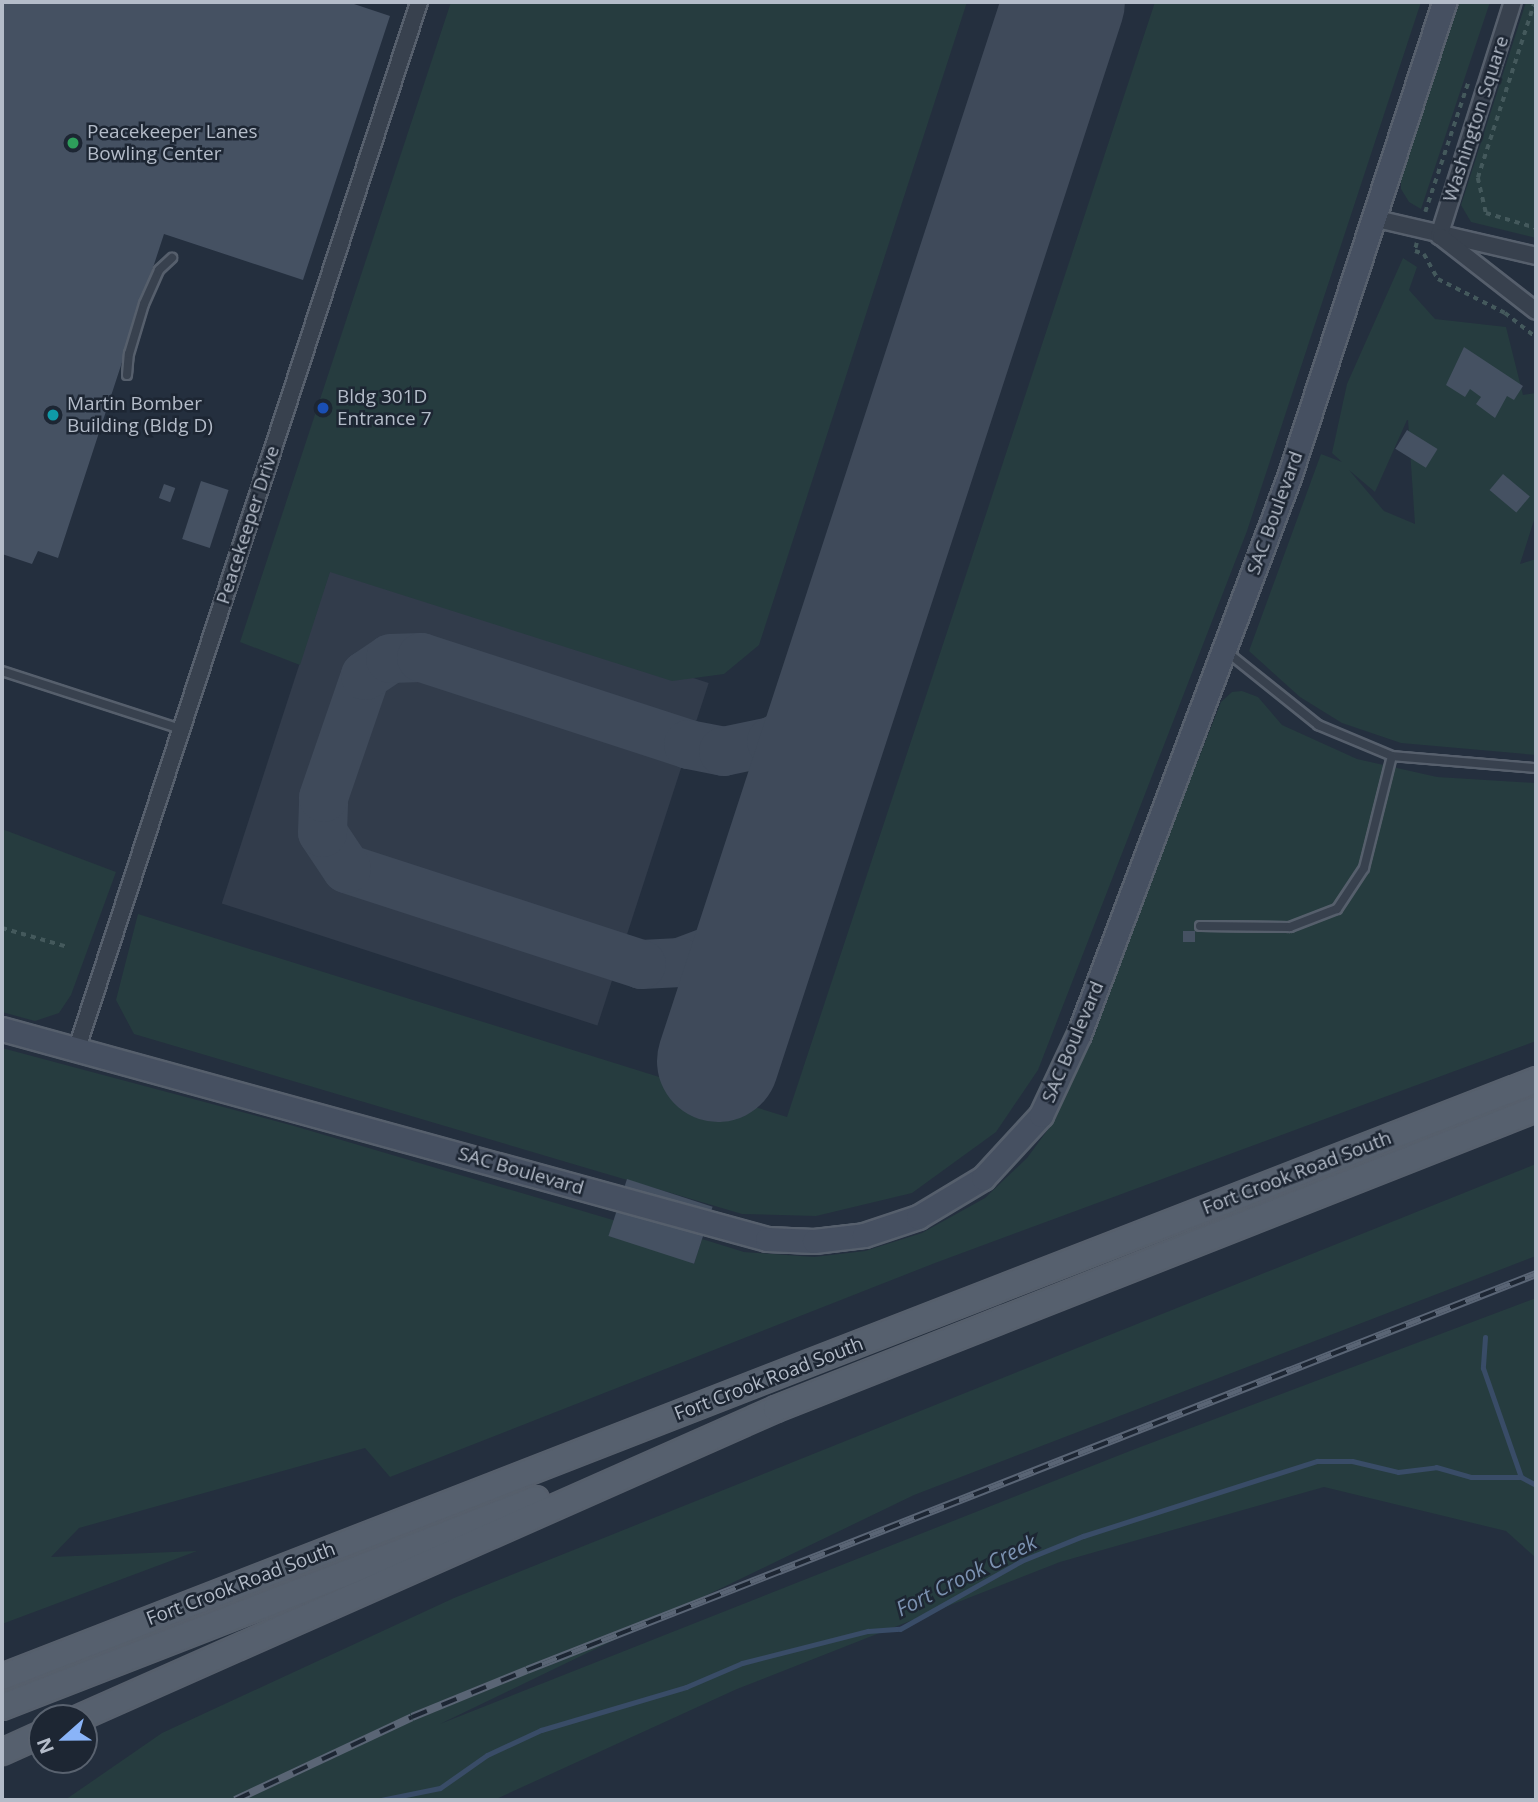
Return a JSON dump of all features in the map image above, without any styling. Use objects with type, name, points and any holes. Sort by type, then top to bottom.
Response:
[{"type":"main road","name":"Fort Crook Road South","points":[[2,1677],[1536,1080]]},
{"type":"main road","name":"Fort Crook Road South","points":[[98,1710],[776,1409],[1536,1110]]},
{"type":"main road","points":[[2,1706],[776,1409]]},
{"type":"main road","points":[[2,1752],[28,1740]]},
{"type":"street","name":"Peacekeeper Drive","points":[[77,1048],[419,2]]},
{"type":"street","name":"SAC Boulevard","points":[[2,1029],[750,1236],[814,1241],[864,1235],[903,1223],[983,1178],[1041,1115],[1079,1034],[1289,477],[1444,2]]},
{"type":"street","name":"Washington Square","points":[[1439,236],[1513,2]]},
{"type":"street","points":[[1373,218],[1439,236],[1536,256]]},
{"type":"street","points":[[1439,236],[1536,311]]},
{"type":"lane","points":[[127,375],[129,354],[144,304],[159,270],[172,258]]},
{"type":"lane","points":[[1224,651],[1318,725],[1392,756],[1536,768]]},
{"type":"lane","points":[[2,671],[180,729]]},
{"type":"lane","points":[[1200,926],[1290,927],[1337,909],[1364,868],[1392,756]]},
{"type":"path","points":[[1535,2],[1478,178],[1486,214],[1536,228]]},
{"type":"path","points":[[1426,207],[1473,66]]},
{"type":"path","points":[[1415,251],[1424,254],[1438,279],[1505,313],[1536,337]]},
{"type":"path","points":[[2,928],[68,947]]},
{"type":"shaded area","points":[[333,561],[709,683],[597,1025],[222,903]]},
{"type":"green space","points":[[451,2],[967,2],[759,645],[724,674],[672,681],[330,572],[300,665],[240,642]]},
{"type":"green space","points":[[1155,2],[1421,2],[1247,531],[1038,1070],[996,1132],[912,1193],[816,1216],[742,1214],[134,1034],[116,1000],[138,914],[787,1117]]},
{"type":"green space","points":[[1457,2],[1490,2],[1421,209],[1409,202],[1401,189],[1401,173]]},
{"type":"green space","points":[[1526,2],[1536,2],[1536,238],[1471,222],[1461,205]]},
{"type":"green space","points":[[1403,258],[1417,267],[1409,290],[1435,319],[1506,327],[1523,395],[1536,393],[1536,514],[1520,564],[1536,559],[1536,755],[1401,743],[1342,723],[1300,697],[1249,651],[1321,454],[1342,462],[1332,453],[1347,384]],"holes":[[[1408,420],[1415,524],[1384,511],[1349,470],[1375,492]]]},
{"type":"green space","points":[[1242,691],[1258,697],[1282,725],[1357,759],[1437,777],[1536,783],[1536,1041],[935,1263],[390,1477],[365,1448],[79,1528],[51,1557],[197,1551],[2,1624],[2,1048],[294,1126],[613,1220],[694,1264],[702,1239],[744,1252],[814,1257],[865,1251],[922,1233],[985,1198],[1027,1158],[1055,1120],[1221,702],[1232,692]]},
{"type":"green space","points":[[2,829],[116,872],[71,995],[59,1013],[35,1021],[2,1012]]},
{"type":"green space","points":[[1536,1164],[1536,1256],[914,1495],[440,1724],[1135,1449],[1536,1298],[1536,1558],[1506,1531],[1324,1487],[1060,1562],[737,1689],[494,1800],[65,1800],[162,1733],[454,1598]]},
{"type":"building","name":"Martin Bomber Building (Bldg D)","points":[[2,2],[348,2],[390,16],[303,280],[164,234],[58,558],[38,551],[32,564],[2,554]]},
{"type":"building","points":[[1464,347],[1523,386],[1514,400],[1507,396],[1495,418],[1476,404],[1481,397],[1470,389],[1465,397],[1446,385]]},
{"type":"building","points":[[1407,430],[1438,449],[1426,468],[1395,449]]},
{"type":"building","points":[[1503,474],[1530,496],[1516,513],[1490,490]]},
{"type":"building","points":[[201,481],[229,490],[210,548],[182,539]]},
{"type":"building","points":[[164,484],[175,488],[170,502],[159,498]]},
{"type":"building","points":[[1183,931],[1195,931],[1195,942],[1183,942]]},
{"type":"building","points":[[627,1179],[713,1207],[694,1264],[608,1236]]},
{"type":"waterway","points":[[1485,1337],[1483,1368],[1521,1477]]},
{"type":"waterway","name":"Fort Crook Creek","points":[[381,1800],[440,1788],[487,1755],[541,1730],[686,1687],[742,1663],[868,1631],[900,1629],[1021,1561],[1083,1536],[1317,1461],[1352,1461],[1398,1472],[1436,1467],[1471,1477],[1521,1477],[1536,1485]]},
{"type":"taxiway","points":[[780,871],[748,922],[716,948],[680,962],[641,964],[346,868],[322,832],[323,797],[365,675],[390,658],[421,657],[688,744],[723,751],[771,741],[794,729],[828,696],[849,659]]},
{"type":"runway","points":[[718,1061],[1064,2]]},
{"type":"railway","points":[[235,1800],[412,1717],[527,1670],[1536,1274]]},
{"type":"place","name":"Peacekeeper Lanes Bowling Center","points":[[73,143]]},
{"type":"place","name":"Bldg 301D Entrance 7","points":[[323,408]]},
{"type":"place","name":"Martin Bomber Building (Bldg D)","points":[[53,415]]}]
